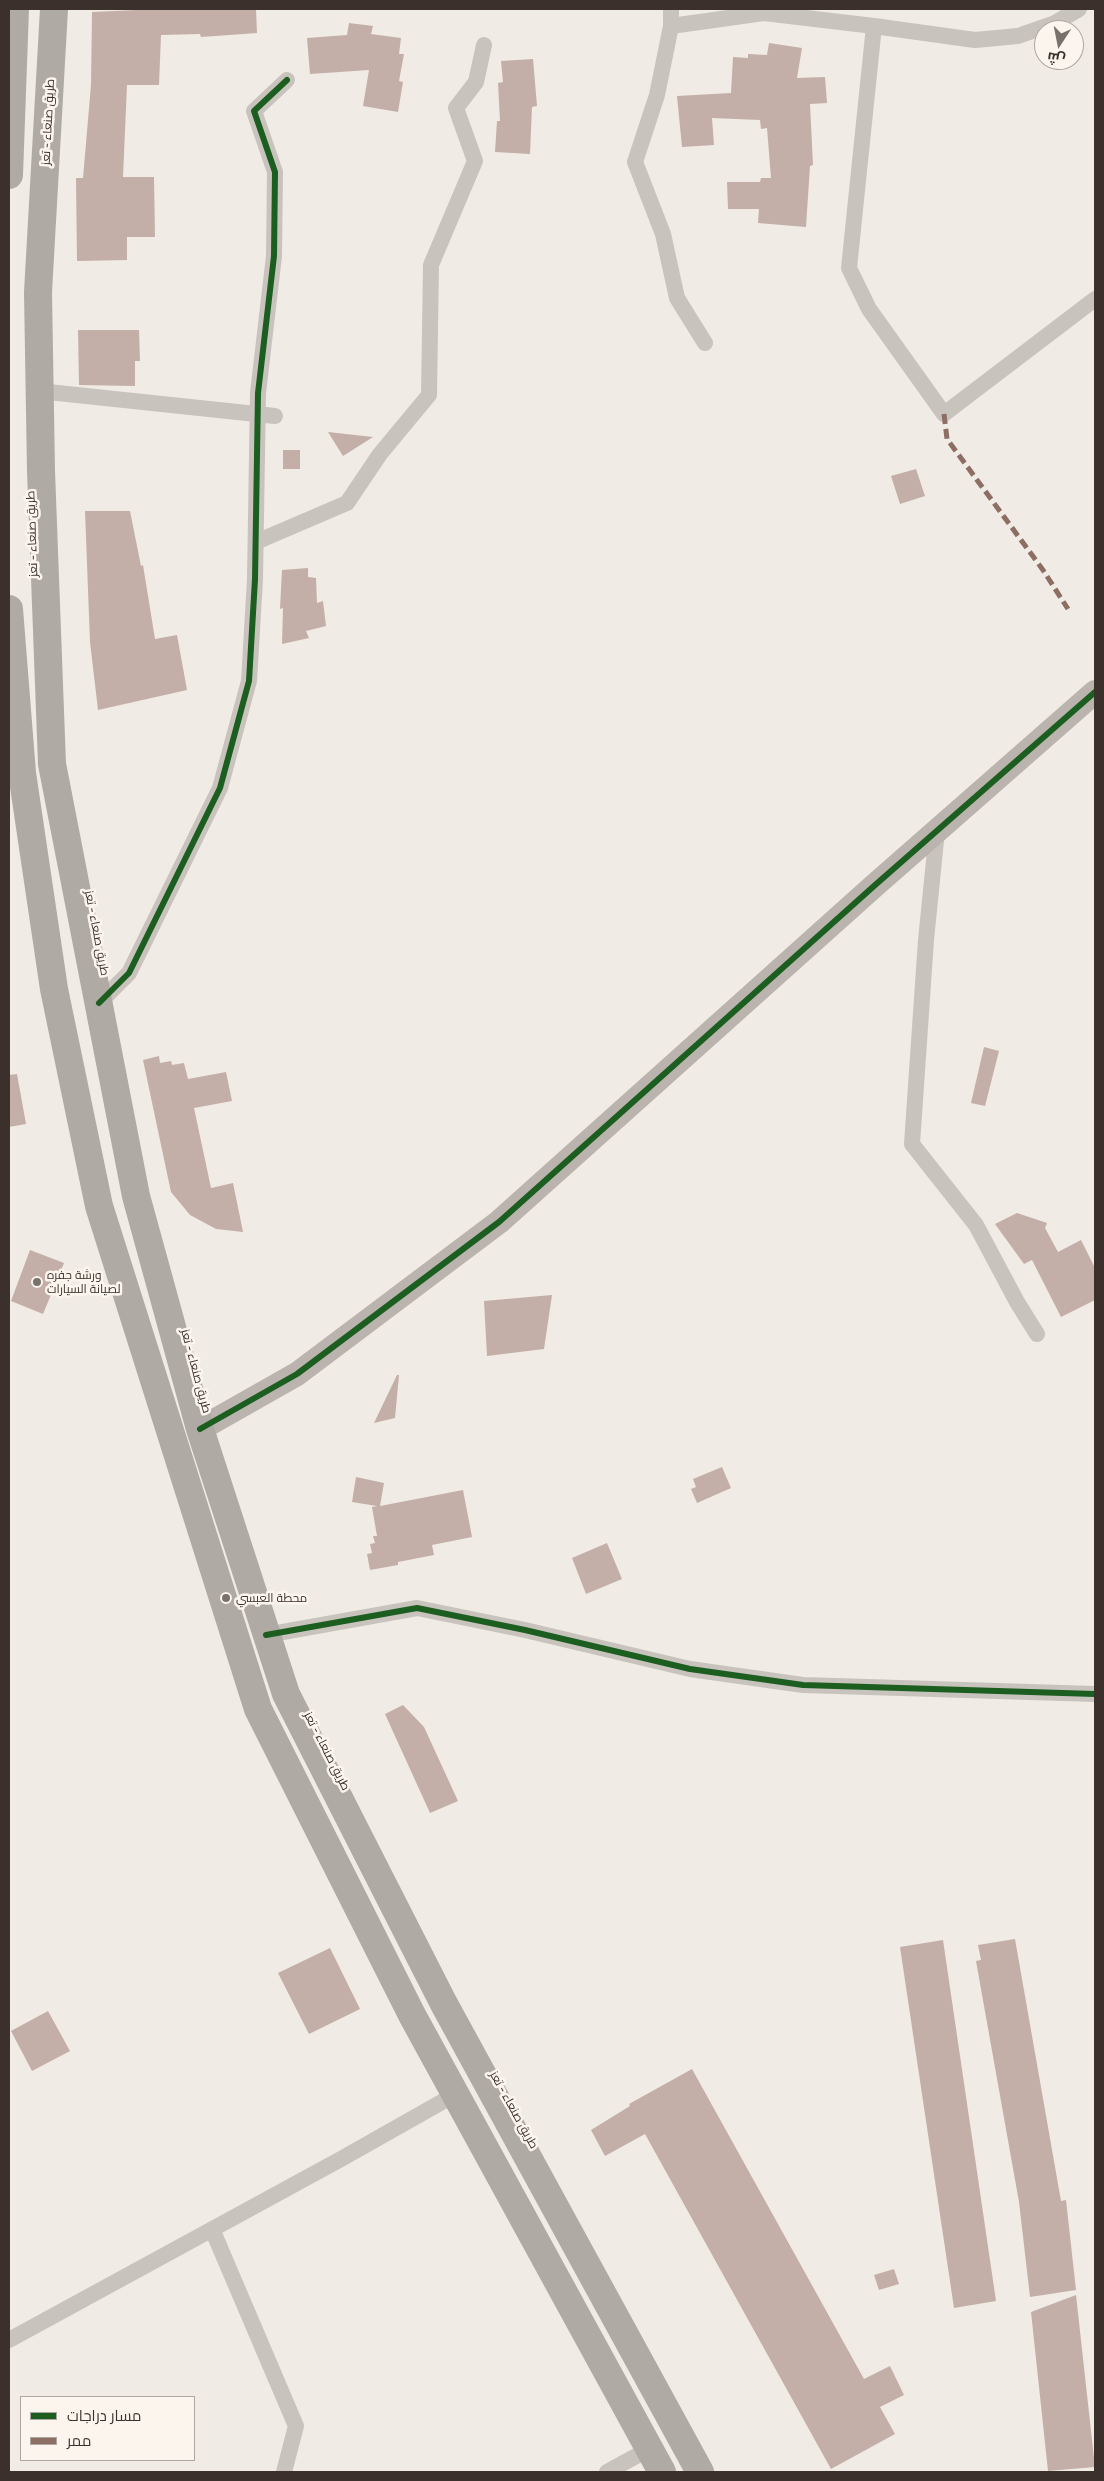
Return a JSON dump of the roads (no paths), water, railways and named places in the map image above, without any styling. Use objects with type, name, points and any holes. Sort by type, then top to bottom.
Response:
[{"type":"highway","points":[[9,174],[15,9]]},
{"type":"highway","name":"طريق صنعاء - تعز","points":[[54,9],[38,292],[39,391],[52,764],[136,1196],[200,1429],[286,1694],[444,2004],[700,2472]]},
{"type":"highway","points":[[9,609],[22,772],[54,990],[98,1206],[258,1709],[412,2015],[655,2461]]},
{"type":"street","points":[[671,9],[671,26],[657,94],[635,162],[664,234],[677,298],[705,343]]},
{"type":"street","points":[[671,26],[764,13],[975,40],[1018,36],[1055,23],[1078,9]]},
{"type":"street","points":[[874,26],[849,268],[869,309],[944,414],[1095,299]]},
{"type":"street","points":[[256,542],[347,503],[380,454],[429,395],[431,266],[475,161],[456,108],[476,82],[484,45]]},
{"type":"street","points":[[99,1003],[129,973],[220,788],[249,681],[256,542],[258,393],[274,256],[275,172],[254,111],[287,80]]},
{"type":"street","points":[[39,391],[275,416]]},
{"type":"street","points":[[200,1429],[296,1374],[499,1222],[1095,692]]},
{"type":"street","points":[[937,831],[926,940],[912,1144],[976,1225],[1017,1302],[1037,1334]]},
{"type":"street","points":[[266,1635],[417,1608],[525,1630],[690,1669],[804,1685],[1095,1694]]},
{"type":"street","points":[[9,2340],[456,2094]]},
{"type":"street","points":[[212,2229],[296,2426],[284,2472]]},
{"type":"street","points":[[607,2472],[655,2461]]},
{"type":"place","name":"ورشة جفره لصيانة السيارات","points":[[37,1282]]},
{"type":"place","name":"محطة العبسي","points":[[226,1598]]}]
